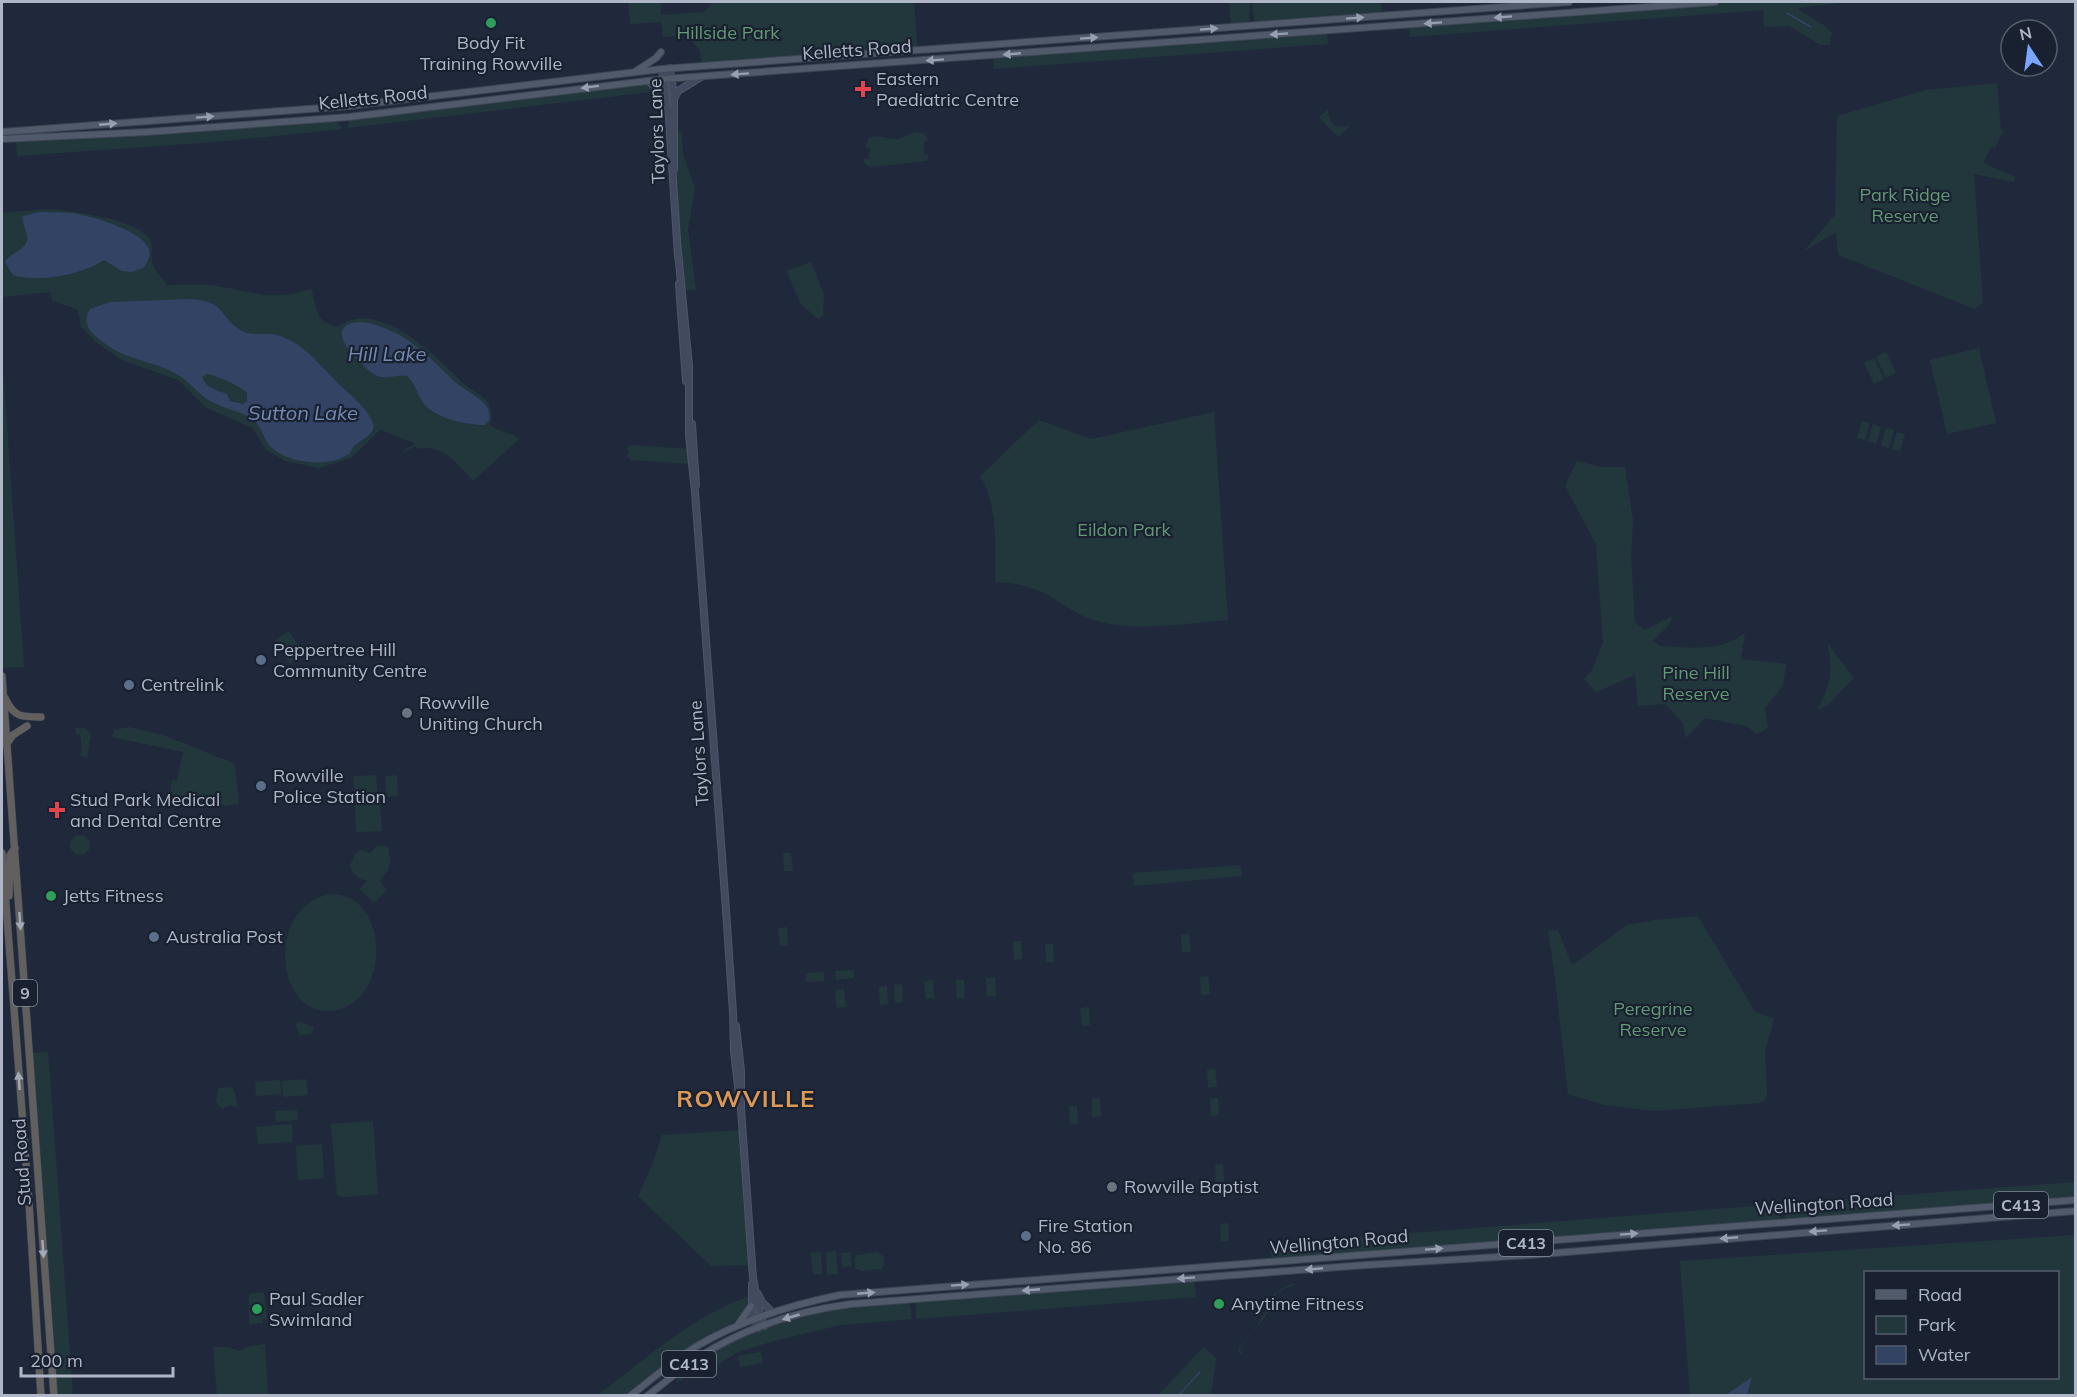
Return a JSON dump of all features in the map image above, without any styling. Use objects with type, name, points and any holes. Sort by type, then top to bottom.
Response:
[{"type":"highway","name":"Stud Road","points":[[2,676],[54,1395]]},
{"type":"highway","points":[[3,693],[15,713],[23,717],[41,717]]},
{"type":"highway","points":[[6,745],[13,735],[27,726]]},
{"type":"highway","points":[[7,908],[10,855],[15,848]]},
{"type":"highway","name":"Stud Road","points":[[2,853],[41,1395]]},
{"type":"main road","name":"Kelletts Road","points":[[2,132],[349,106],[670,68],[1569,2]]},
{"type":"main road","name":"Kelletts Road","points":[[2,139],[147,132],[351,117],[664,79],[1715,2]]},
{"type":"main road","points":[[636,72],[661,52]]},
{"type":"main road","name":"Taylors Lane","points":[[670,68],[674,97],[672,129],[674,194],[684,367],[694,434],[695,492],[733,1013],[741,1071],[740,1104],[753,1280],[761,1316],[761,1327]]},
{"type":"main road","name":"Taylors Lane","points":[[662,69],[672,129]]},
{"type":"main road","points":[[674,97],[678,91],[701,77]]},
{"type":"main road","points":[[648,81],[656,87],[667,105]]},
{"type":"main road","name":"Wellington Road","points":[[630,1395],[697,1346],[736,1326],[772,1312],[817,1300],[864,1293],[2076,1200]]},
{"type":"main road","name":"Wellington Road","points":[[647,1395],[689,1364],[723,1343],[793,1316],[838,1306],[1366,1265],[1530,1255],[2076,1211]]},
{"type":"main road","name":"Taylors Lane","points":[[753,1280],[751,1306],[754,1319],[761,1327]]},
{"type":"main road","points":[[753,1280],[761,1300],[772,1312]]},
{"type":"main road","points":[[736,1326],[751,1306]]},
{"type":"main road","points":[[683,1356],[689,1364]]},
{"type":"green space","name":"Hillside Park","points":[[628,2],[661,2],[661,15],[704,12],[713,2],[914,2],[918,50],[702,66],[700,51],[688,35],[663,37],[661,22],[630,24]]},
{"type":"green space","points":[[1229,2],[1250,2],[1249,26],[1231,27]]},
{"type":"green space","points":[[1252,2],[1381,2],[1383,16],[1255,26]]},
{"type":"green space","points":[[1715,2],[1848,2],[1799,8],[1833,34],[1830,38],[1830,45],[1821,45],[1789,26],[1764,27],[1763,10],[1410,37],[1409,25]]},
{"type":"green space","points":[[1323,33],[1327,35],[1328,44],[994,69],[993,56]]},
{"type":"green space","points":[[648,81],[659,91],[347,128],[351,117]]},
{"type":"green space","name":"Park Ridge Reserve","points":[[1997,83],[2001,130],[2003,130],[1995,148],[1991,147],[1983,163],[2015,177],[2014,182],[1974,174],[1983,303],[1975,309],[1838,255],[1836,232],[1804,251],[1835,215],[1837,116],[1926,90]]},
{"type":"green space","points":[[1328,109],[1334,125],[1351,126],[1338,137],[1319,117]]},
{"type":"green space","points":[[336,121],[343,129],[215,142],[17,156],[16,138]]},
{"type":"green space","points":[[682,132],[683,154],[695,188],[688,230],[696,290],[683,291],[674,194],[675,133]]},
{"type":"green space","points":[[917,132],[924,134],[928,140],[924,142],[924,155],[929,155],[927,161],[871,167],[865,164],[864,159],[869,159],[870,148],[865,147],[869,138],[877,136],[898,139]]},
{"type":"green space","points":[[49,209],[104,217],[119,221],[143,233],[151,243],[153,265],[167,285],[210,285],[271,295],[311,289],[318,314],[330,325],[338,327],[354,319],[371,319],[388,324],[423,346],[466,386],[485,400],[491,411],[490,425],[519,439],[473,481],[449,456],[434,449],[417,449],[415,446],[400,454],[415,443],[380,430],[351,458],[319,468],[285,461],[266,450],[253,428],[207,408],[178,380],[122,360],[97,343],[81,327],[78,310],[52,300],[51,292],[2,297],[2,213]]},
{"type":"green space","points":[[811,262],[824,295],[823,316],[818,319],[801,304],[786,271]]},
{"type":"green space","points":[[1979,348],[1996,423],[1947,434],[1930,360]]},
{"type":"green space","points":[[1886,352],[1896,372],[1886,378],[1876,357]]},
{"type":"green space","points":[[2,355],[24,667],[2,668]]},
{"type":"green space","points":[[1874,358],[1884,379],[1874,384],[1864,363]]},
{"type":"green space","name":"Eildon Park","points":[[1214,412],[1228,620],[1143,627],[1110,624],[1082,615],[1030,587],[995,582],[995,528],[990,501],[980,476],[1039,420],[1091,439]]},
{"type":"green space","points":[[1862,421],[1870,423],[1865,440],[1857,438]]},
{"type":"green space","points":[[1873,424],[1881,427],[1876,444],[1868,441]]},
{"type":"green space","points":[[1886,428],[1894,430],[1889,448],[1881,445]]},
{"type":"green space","points":[[1897,432],[1905,434],[1900,451],[1892,449]]},
{"type":"green space","points":[[631,445],[690,449],[691,464],[630,460],[626,448]]},
{"type":"green space","name":"Pine Hill Reserve","points":[[1577,461],[1601,467],[1625,467],[1633,520],[1631,557],[1635,622],[1644,630],[1673,616],[1669,625],[1653,641],[1660,646],[1693,648],[1726,644],[1745,633],[1741,659],[1786,664],[1783,685],[1765,708],[1768,728],[1757,734],[1747,726],[1705,718],[1686,738],[1683,723],[1665,704],[1638,706],[1635,675],[1596,692],[1584,679],[1592,670],[1603,643],[1596,544],[1565,486]]},
{"type":"green space","points":[[289,631],[305,655],[290,664],[275,640]]},
{"type":"green space","points":[[1827,643],[1854,678],[1828,705],[1817,710],[1828,686],[1830,660]]},
{"type":"green space","points":[[129,727],[163,735],[235,764],[239,803],[226,806],[170,794],[172,780],[177,781],[183,752],[112,737],[114,730]]},
{"type":"green space","points":[[75,728],[85,728],[91,734],[87,758],[78,755],[82,753],[80,734],[76,734]]},
{"type":"green space","points":[[376,775],[377,786],[375,787],[378,799],[355,801],[354,789],[356,789],[353,776]]},
{"type":"green space","points":[[397,775],[398,796],[387,797],[385,776]]},
{"type":"green space","points":[[380,803],[382,831],[356,832],[355,805]]},
{"type":"green space","points":[[80,835],[87,838],[90,845],[87,852],[80,855],[73,852],[70,845],[73,838]]},
{"type":"green space","points":[[377,846],[386,846],[389,849],[390,861],[380,881],[387,890],[374,903],[360,889],[367,881],[356,876],[350,865],[356,853],[362,850],[370,853]]},
{"type":"green space","points":[[783,853],[791,853],[793,871],[784,871]]},
{"type":"green space","points":[[1240,865],[1242,876],[1134,886],[1133,873]]},
{"type":"green space","points":[[333,894],[352,900],[366,913],[374,931],[376,952],[373,974],[364,992],[349,1005],[328,1011],[310,1007],[297,995],[288,977],[285,956],[288,935],[296,916],[311,901]]},
{"type":"green space","name":"Peregrine Reserve","points":[[1698,916],[1755,1012],[1774,1018],[1765,1052],[1767,1096],[1765,1101],[1654,1111],[1605,1105],[1568,1094],[1548,931],[1558,930],[1572,965],[1627,925]]},
{"type":"green space","points":[[787,927],[788,945],[780,946],[778,928]]},
{"type":"green space","points":[[1189,934],[1191,952],[1182,952],[1181,935]]},
{"type":"green space","points":[[1013,941],[1021,941],[1022,959],[1014,960]]},
{"type":"green space","points":[[1045,944],[1053,944],[1054,962],[1046,962]]},
{"type":"green space","points":[[854,970],[854,978],[836,980],[835,971]]},
{"type":"green space","points":[[824,972],[824,981],[806,982],[806,973]]},
{"type":"green space","points":[[1208,976],[1210,994],[1201,995],[1200,977]]},
{"type":"green space","points":[[995,977],[996,996],[987,996],[986,978]]},
{"type":"green space","points":[[933,980],[934,998],[926,999],[924,981]]},
{"type":"green space","points":[[956,980],[964,980],[965,998],[957,998]]},
{"type":"green space","points":[[902,984],[903,1002],[895,1003],[894,985]]},
{"type":"green space","points":[[887,986],[888,1004],[880,1005],[879,987]]},
{"type":"green space","points":[[844,989],[846,1007],[837,1008],[835,990]]},
{"type":"green space","points":[[1089,1007],[1090,1025],[1082,1026],[1080,1008]]},
{"type":"green space","points":[[299,1021],[314,1028],[311,1034],[300,1035],[296,1026]]},
{"type":"green space","points":[[48,1052],[73,1395],[54,1395],[29,1053]]},
{"type":"green space","points":[[1215,1069],[1217,1087],[1208,1088],[1207,1070]]},
{"type":"green space","points":[[306,1079],[308,1095],[283,1097],[282,1081]]},
{"type":"green space","points":[[280,1080],[281,1094],[256,1096],[255,1082]]},
{"type":"green space","points":[[233,1087],[238,1107],[230,1105],[222,1109],[216,1102],[218,1088]]},
{"type":"green space","points":[[1100,1098],[1101,1116],[1092,1117],[1092,1099]]},
{"type":"green space","points":[[1210,1098],[1218,1098],[1219,1115],[1211,1116]]},
{"type":"green space","points":[[1069,1106],[1077,1106],[1078,1124],[1070,1124]]},
{"type":"green space","points":[[297,1110],[298,1120],[276,1122],[275,1111]]},
{"type":"green space","points":[[373,1121],[378,1194],[344,1197],[337,1195],[331,1124]]},
{"type":"green space","points":[[292,1124],[293,1142],[258,1144],[256,1127]]},
{"type":"green space","points":[[742,1130],[752,1265],[711,1266],[638,1196],[653,1163],[662,1135]]},
{"type":"green space","points":[[322,1144],[324,1178],[298,1180],[296,1146]]},
{"type":"green space","points":[[1223,1164],[1224,1182],[1216,1183],[1215,1165]]},
{"type":"green space","points":[[2075,1182],[2075,1200],[1787,1222],[1781,1204]]},
{"type":"green space","points":[[1780,1204],[1780,1223],[1271,1262],[1271,1244]]},
{"type":"green space","points":[[1228,1223],[1229,1241],[1221,1241],[1220,1224]]},
{"type":"green space","points":[[2075,1235],[2075,1395],[1690,1395],[1680,1261]]},
{"type":"green space","points":[[836,1251],[838,1274],[827,1275],[826,1252]]},
{"type":"green space","points":[[821,1252],[822,1274],[813,1274],[811,1253]]},
{"type":"green space","points":[[851,1252],[852,1266],[842,1267],[841,1253]]},
{"type":"green space","points":[[877,1252],[884,1257],[884,1265],[881,1269],[862,1271],[856,1269],[854,1260],[856,1255]]},
{"type":"green space","points":[[1194,1278],[1196,1297],[916,1319],[916,1299]]},
{"type":"green space","points":[[1293,1283],[1297,1287],[1294,1285],[1277,1292],[1265,1317],[1239,1349],[1242,1352],[1241,1356],[1238,1349],[1259,1324],[1274,1293]]},
{"type":"green space","name":"Paul Sadler Swimland","points":[[264,1292],[267,1319],[263,1319],[263,1323],[249,1324],[249,1294]]},
{"type":"green space","points":[[751,1296],[747,1310],[732,1323],[707,1336],[697,1346],[630,1395],[597,1396],[651,1353],[690,1326],[730,1304]]},
{"type":"green space","points":[[909,1299],[912,1319],[841,1325],[777,1340],[736,1353],[696,1379],[693,1372],[677,1383],[678,1376],[712,1353],[716,1347],[736,1337],[817,1310]]},
{"type":"green space","points":[[265,1344],[268,1395],[217,1395],[213,1347],[229,1347],[239,1351],[250,1346]]},
{"type":"green space","points":[[1204,1347],[1216,1360],[1211,1395],[1158,1395]]},
{"type":"green space","points":[[761,1352],[763,1363],[740,1367],[738,1356]]},
{"type":"water","points":[[39,212],[80,215],[125,229],[143,240],[150,252],[148,261],[143,268],[131,272],[122,271],[104,260],[84,270],[60,276],[35,278],[13,275],[5,262],[26,244],[27,235],[23,216]]},
{"type":"water","name":"Sutton Lake","points":[[191,299],[202,301],[216,306],[240,330],[289,339],[310,355],[358,402],[368,413],[374,427],[349,454],[330,462],[309,462],[280,454],[270,446],[259,426],[252,419],[210,401],[182,378],[162,367],[118,352],[95,335],[88,326],[87,315],[90,309],[110,302]],"holes":[[[207,374],[244,390],[247,393],[247,401],[243,404],[230,401],[227,394],[215,390],[204,381],[202,377]]]},
{"type":"water","name":"Hill Lake","points":[[364,322],[392,331],[414,345],[455,382],[484,403],[489,414],[489,421],[485,425],[478,425],[436,414],[424,404],[407,376],[382,377],[371,372],[354,356],[344,343],[342,336],[342,331],[346,326]]},
{"type":"water","points":[[1752,1377],[1747,1395],[1726,1395]]},
{"type":"waterway","points":[[1787,13],[1811,27]]},
{"type":"waterway","points":[[1178,1396],[1200,1372]]},
{"type":"place","name":"Body Fit Training Rowville","points":[[491,23]]},
{"type":"place","name":"Eastern Paediatric Centre","points":[[863,89]]},
{"type":"place","name":"Peppertree Hill Community Centre","points":[[261,660]]},
{"type":"place","name":"Centrelink","points":[[129,685]]},
{"type":"place","name":"Rowville Uniting Church","points":[[407,713]]},
{"type":"place","name":"Rowville Police Station","points":[[261,786]]},
{"type":"place","name":"Stud Park Medical and Dental Centre","points":[[57,810]]},
{"type":"place","name":"Jetts Fitness","points":[[51,896]]},
{"type":"place","name":"Australia Post","points":[[154,937]]},
{"type":"place","name":"Rowville Baptist","points":[[1112,1187]]},
{"type":"place","name":"Fire Station No. 86","points":[[1026,1236]]},
{"type":"place","name":"Anytime Fitness","points":[[1219,1304]]},
{"type":"place","name":"Paul Sadler Swimland","points":[[257,1309]]},
{"type":"district","name":"ROWVILLE","points":[[746,1099]]}]
